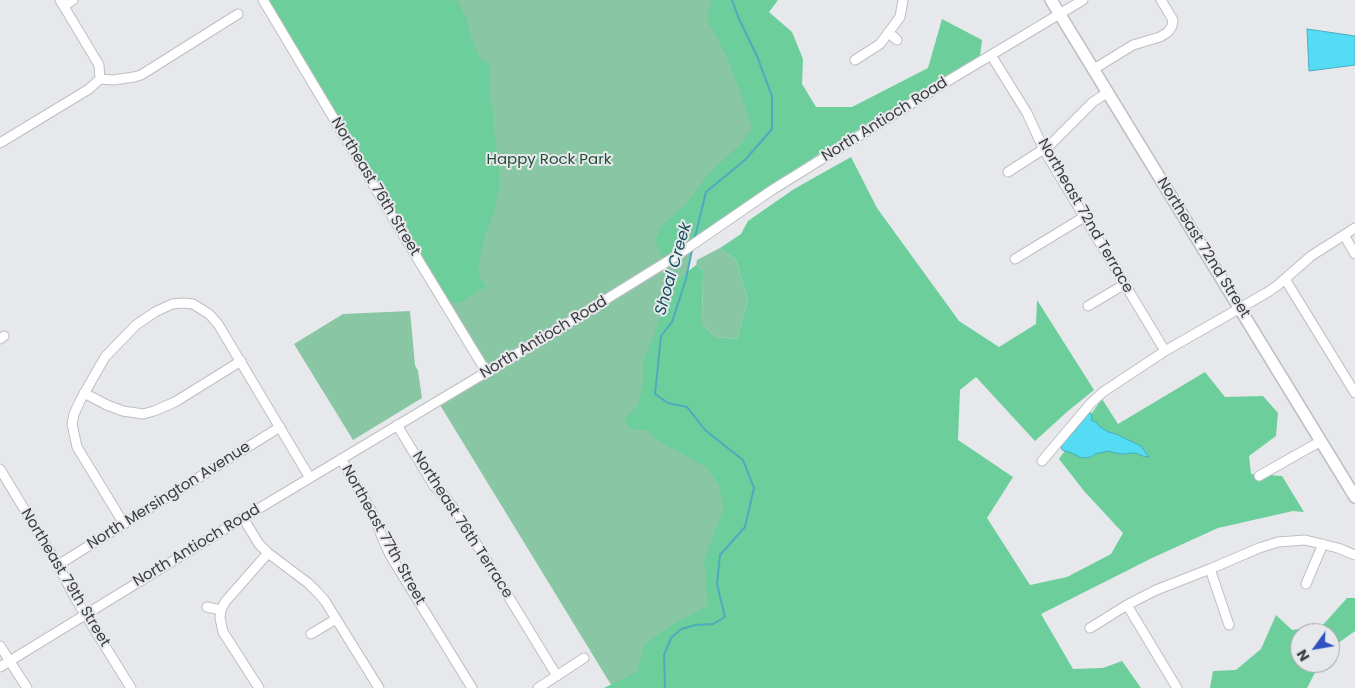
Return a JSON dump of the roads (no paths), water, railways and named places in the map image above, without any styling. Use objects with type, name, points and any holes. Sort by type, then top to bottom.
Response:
[{"type":"main road","name":"Northeast 72nd Street","points":[[1051,0],[1355,497]]},
{"type":"street","points":[[73,0],[62,3],[99,65],[100,79]]},
{"type":"street","name":"Northeast 76th Street","points":[[263,0],[487,372]]},
{"type":"street","points":[[856,60],[880,44],[900,17],[903,0]]},
{"type":"street","name":"North Antioch Road","points":[[0,667],[676,256],[772,190],[1083,0]]},
{"type":"street","points":[[1094,69],[1132,45],[1160,37],[1168,32],[1173,20],[1161,0]]},
{"type":"street","points":[[0,143],[89,89],[100,79],[113,80],[141,75],[238,14]]},
{"type":"street","points":[[888,33],[897,40]]},
{"type":"street","name":"Northeast 72nd Terrace","points":[[991,55],[1027,113],[1044,150],[1166,351]]},
{"type":"street","points":[[1008,172],[1044,150],[1093,102],[1108,92]]},
{"type":"street","points":[[1015,259],[1084,217]]},
{"type":"street","points":[[1042,461],[1091,403],[1103,392],[1166,351],[1268,292],[1310,256],[1355,228]]},
{"type":"street","points":[[1344,236],[1355,254]]},
{"type":"street","points":[[1285,279],[1355,393]]},
{"type":"street","points":[[1088,306],[1125,284]]},
{"type":"street","points":[[124,524],[77,447],[72,424],[74,414],[96,370],[105,357],[136,326],[155,312],[172,304],[193,304],[209,314],[218,324],[310,478]]},
{"type":"street","points":[[84,393],[123,411],[143,414],[175,402],[240,361]]},
{"type":"street","name":"Northeast 76th Terrace","points":[[397,425],[434,486],[443,494],[460,517],[557,676]]},
{"type":"street","name":"North Mersington Avenue","points":[[58,565],[280,427]]},
{"type":"street","points":[[1259,476],[1321,441]]},
{"type":"street","name":"Northeast 77th Street","points":[[340,459],[368,503],[390,554],[472,688]]},
{"type":"street","name":"Northeast 79th Street","points":[[0,468],[58,565],[75,598],[131,688]]},
{"type":"street","points":[[243,518],[259,544],[318,593],[379,688]]},
{"type":"street","points":[[1090,628],[1164,586],[1258,548],[1278,542],[1304,540],[1355,554]]},
{"type":"street","points":[[1306,584],[1323,544]]},
{"type":"street","points":[[259,688],[223,632],[220,618],[225,602],[268,553]]},
{"type":"street","points":[[1210,569],[1229,625]]},
{"type":"street","points":[[1128,605],[1178,688]]},
{"type":"street","points":[[207,607],[221,610]]},
{"type":"street","points":[[311,634],[336,619]]},
{"type":"street","points":[[0,646],[26,688]]},
{"type":"street","points":[[538,688],[584,658]]},
{"type":"water","points":[[1307,29],[1355,36],[1355,65],[1309,71]]},
{"type":"water","points":[[1091,413],[1092,421],[1108,432],[1141,446],[1149,457],[1136,453],[1120,454],[1108,451],[1082,458],[1062,450],[1061,445]]},
{"type":"waterway","name":"Shoal Creek","points":[[694,241],[706,192],[745,160],[772,129],[772,96],[757,56],[732,0]]},
{"type":"waterway","name":"Shoal Creek","points":[[665,688],[664,655],[671,638],[681,629],[696,625],[713,624],[725,617],[717,584],[720,555],[745,527],[754,488],[743,460],[705,430],[687,407],[668,403],[655,394],[661,336],[672,322],[686,279],[692,250]]},
{"type":"park label","name":"Happy Rock Park","points":[[549,160]]}]
